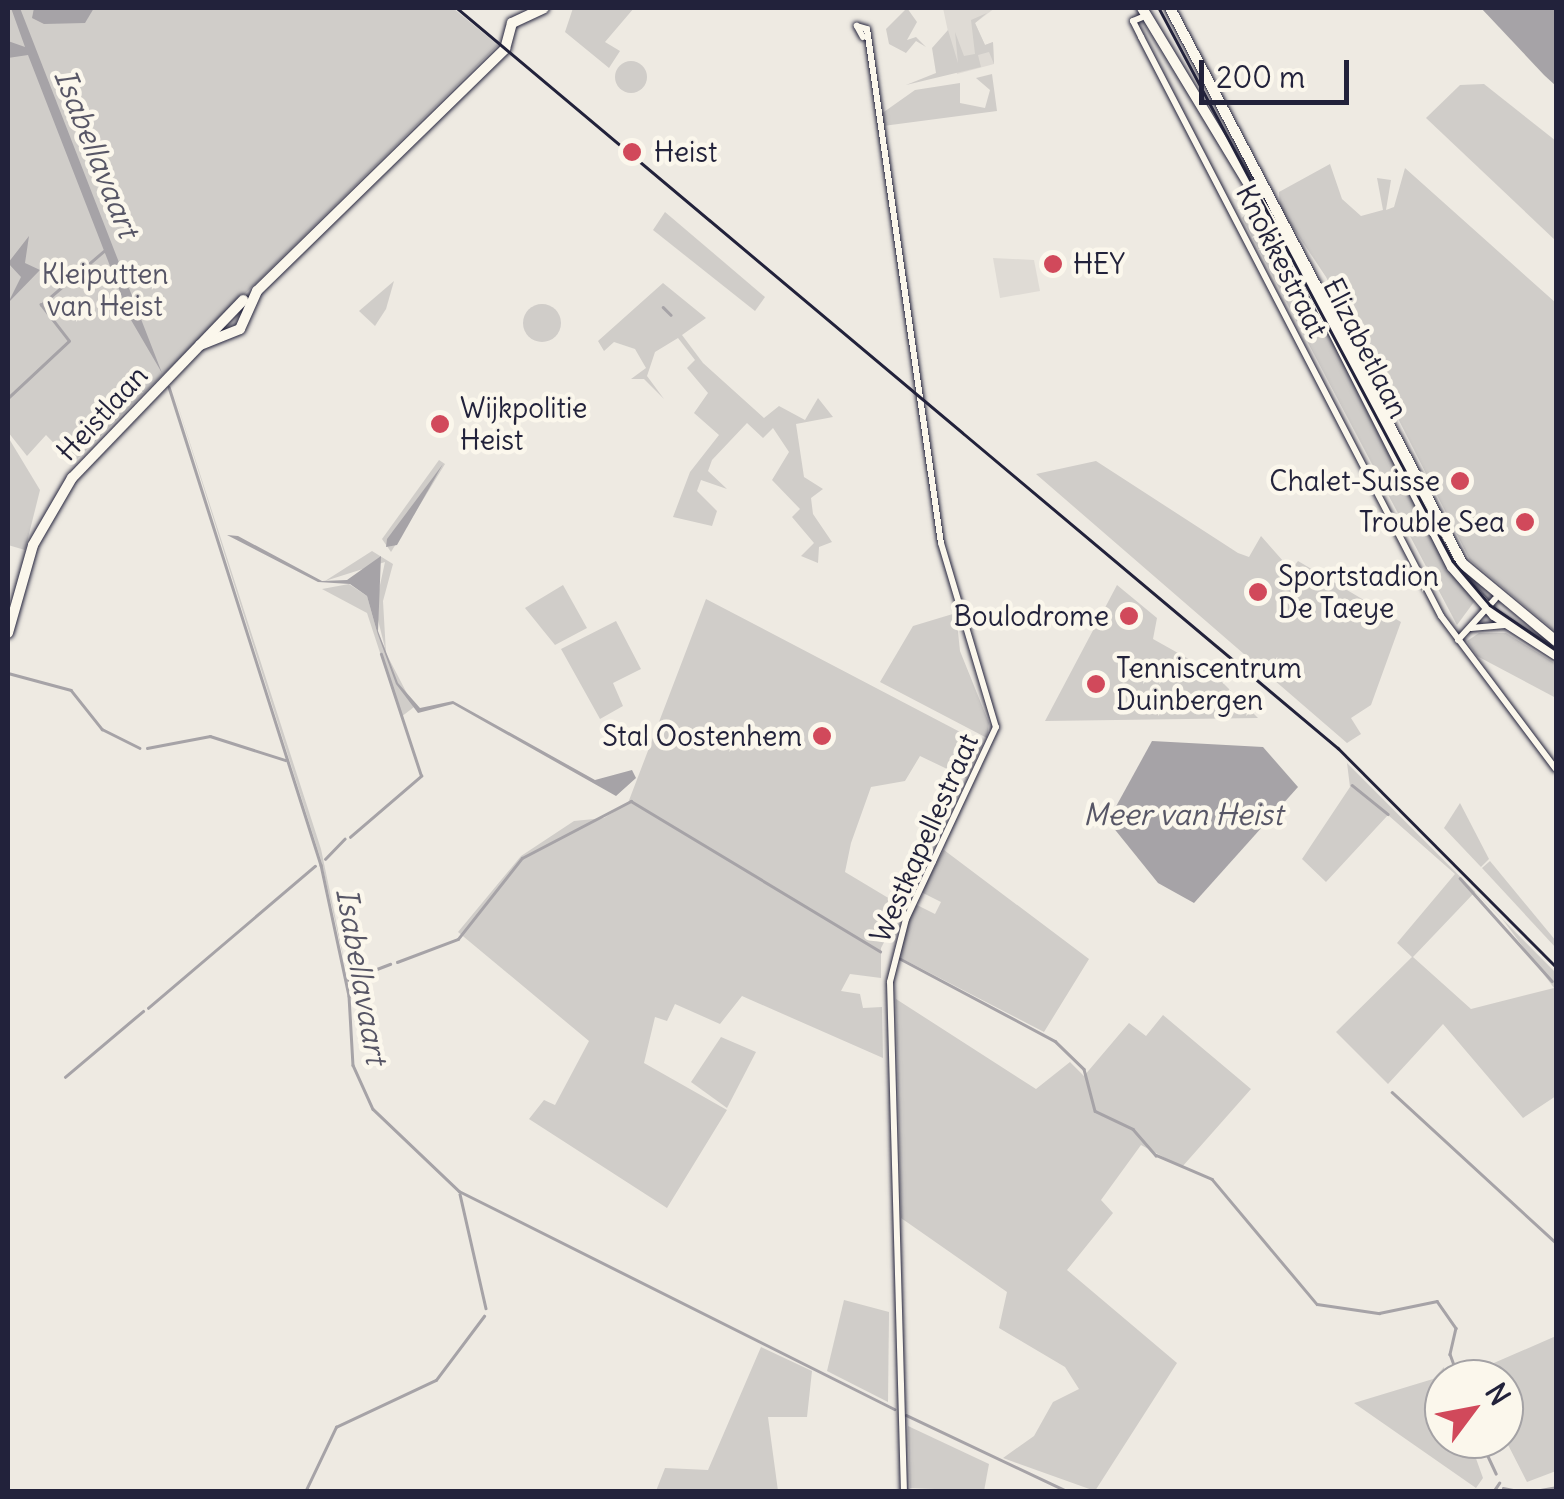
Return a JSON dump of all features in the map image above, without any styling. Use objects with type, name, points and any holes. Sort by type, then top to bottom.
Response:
[{"type":"main road","name":"Heistlaan","points":[[8,633],[34,545],[72,478],[200,345],[238,315],[257,291],[516,44],[515,22],[544,8]]},
{"type":"main road","name":"Elizabetlaan","points":[[1170,9],[1183,42],[1317,276],[1456,552],[1508,626],[1556,656]]},
{"type":"main road","name":"Elizabetlaan","points":[[1144,12],[1156,38],[1308,282],[1447,557],[1491,604],[1556,641]]},
{"type":"main road","points":[[1156,38],[1170,50],[1183,42]]},
{"type":"main road","name":"Heistlaan","points":[[225,327],[240,329],[238,315]]},
{"type":"street","name":"Knokkestraat","points":[[1144,12],[1134,22],[1458,640],[1556,769]]},
{"type":"street","name":"Westkapellestraat","points":[[864,38],[942,544],[996,727],[906,919],[890,982],[904,1492]]},
{"type":"street","points":[[1458,640],[1491,604]]},
{"type":"street","points":[[1470,628],[1508,626]]},
{"type":"shaded area","points":[[943,8],[995,8],[975,23],[985,45],[993,42],[994,64],[957,74]]},
{"type":"shaded area","points":[[993,258],[1034,260],[1040,291],[1000,298]]},
{"type":"green space","name":"Kleiputten van Heist","points":[[8,8],[453,8],[498,45],[73,463],[46,435],[27,456],[8,432]]},
{"type":"green space","points":[[573,8],[634,8],[605,42],[620,51],[609,68],[565,32]]},
{"type":"green space","points":[[907,8],[917,22],[907,40],[916,37],[926,47],[916,41],[906,53],[889,44],[886,29]]},
{"type":"green space","points":[[987,13],[975,23],[985,45],[993,42],[994,64],[989,52],[978,55],[981,67],[906,85],[936,73],[932,48],[948,30],[958,63],[955,32],[964,56],[975,54],[971,20]]},
{"type":"green space","points":[[631,61],[642,66],[647,77],[642,88],[631,93],[620,88],[615,77],[620,66]]},
{"type":"green space","points":[[992,74],[997,111],[883,126],[881,114],[915,90],[960,83],[960,103],[985,108],[990,90],[976,78]]},
{"type":"green space","points":[[1484,84],[1556,141],[1556,241],[1426,118],[1460,85]]},
{"type":"green space","points":[[1330,164],[1342,199],[1361,216],[1383,210],[1377,178],[1391,180],[1386,210],[1394,207],[1405,168],[1556,303],[1556,632],[1470,560],[1326,277],[1280,208],[1279,192]]},
{"type":"green space","points":[[1252,207],[1293,264],[1474,602],[1457,625],[1242,218]]},
{"type":"green space","points":[[665,212],[765,297],[755,311],[653,230]]},
{"type":"green space","points":[[394,281],[386,309],[375,326],[359,311]]},
{"type":"green space","points":[[663,283],[706,318],[682,335],[703,363],[764,418],[779,406],[805,420],[818,398],[833,417],[796,424],[804,477],[823,489],[811,498],[813,514],[832,542],[819,547],[818,563],[801,556],[814,543],[792,517],[800,509],[772,480],[789,452],[773,428],[763,438],[747,423],[712,460],[708,471],[727,489],[701,480],[697,491],[717,511],[712,526],[673,517],[690,472],[719,435],[694,413],[708,393],[687,368],[695,360],[678,338],[655,352],[647,376],[664,399],[644,379],[631,379],[646,368],[635,349],[614,342],[604,351],[598,341]]},
{"type":"green space","points":[[542,304],[555,310],[561,323],[555,336],[542,342],[529,336],[523,323],[529,310]]},
{"type":"green space","points":[[171,384],[321,849],[348,978],[321,860]]},
{"type":"green space","points":[[8,437],[40,490],[25,550],[8,545]]},
{"type":"green space","points":[[439,460],[445,464],[391,552],[382,539]]},
{"type":"green space","name":"Sportstadion De Taeye","points":[[1096,461],[1238,553],[1249,557],[1261,536],[1291,570],[1298,561],[1401,622],[1371,705],[1351,718],[1361,734],[1347,743],[1036,474]]},
{"type":"green space","points":[[372,551],[393,564],[383,601],[386,653],[414,707],[401,717],[367,613],[322,589],[349,584],[367,596],[385,648],[375,608],[385,562],[325,581]]},
{"type":"green space","points":[[563,585],[587,628],[555,645],[525,608]]},
{"type":"green space","points":[[1117,585],[1157,618],[1153,639],[1212,672],[1258,718],[1045,721]]},
{"type":"green space","points":[[706,599],[983,744],[966,778],[920,756],[905,781],[871,787],[851,843],[845,872],[900,905],[918,878],[881,948],[881,978],[850,974],[841,991],[860,994],[863,1008],[882,1007],[883,1058],[742,996],[720,1024],[675,1004],[667,1021],[655,1017],[644,1063],[727,1110],[667,1208],[529,1119],[544,1100],[555,1105],[589,1041],[458,932],[521,856],[574,821],[604,818],[628,803]]},
{"type":"green space","points":[[956,613],[960,651],[989,723],[987,738],[880,682],[913,626]]},
{"type":"green space","points":[[616,621],[641,669],[613,683],[623,706],[600,719],[561,649]]},
{"type":"green space","points":[[1479,633],[1506,633],[1556,664],[1556,698],[1477,656],[1467,641]]},
{"type":"green space","points":[[1347,763],[1556,973],[1556,1096],[1523,1118],[1443,1024],[1388,1084],[1336,1032],[1412,957],[1397,943],[1455,874],[1388,815],[1326,882],[1302,859],[1350,787]],"holes":[[[1475,892],[1503,920],[1554,988],[1471,1009],[1413,957]]]},
{"type":"green space","points":[[1460,803],[1489,859],[1481,867],[1444,828]]},
{"type":"green space","points":[[944,850],[1089,959],[1044,1032],[899,957],[891,996],[894,970],[915,904],[935,914],[941,902],[921,892]]},
{"type":"green space","points":[[1490,861],[1556,941],[1556,948],[1482,868]]},
{"type":"green space","points":[[896,999],[1036,1089],[1070,1062],[1084,1076],[1129,1023],[1146,1036],[1163,1015],[1251,1089],[1182,1167],[1141,1145],[1101,1200],[1113,1213],[1067,1270],[1177,1363],[1095,1491],[1003,1458],[1034,1436],[1053,1402],[1079,1389],[1065,1367],[999,1328],[1007,1292],[901,1218]]},
{"type":"green space","points":[[721,1037],[756,1052],[727,1108],[691,1082]]},
{"type":"green space","points":[[844,1300],[889,1312],[888,1402],[827,1371]]},
{"type":"green space","points":[[1556,1336],[1556,1471],[1527,1482],[1515,1459],[1524,1459],[1524,1359],[1503,1359]]},
{"type":"green space","points":[[761,1347],[812,1371],[807,1417],[768,1417],[778,1491],[656,1491],[665,1468],[708,1470]]},
{"type":"green space","points":[[1424,1382],[1424,1452],[1354,1403]]},
{"type":"green space","points":[[908,1426],[989,1464],[984,1491],[910,1488]]},
{"type":"green space","points":[[1434,1459],[1476,1459],[1483,1478],[1476,1488]]},
{"type":"water","points":[[11,8],[20,8],[162,373],[131,320],[28,55],[8,58],[8,41],[25,47]]},
{"type":"water","points":[[34,8],[94,8],[85,23],[44,24],[32,18]]},
{"type":"water","points":[[1481,8],[1556,8],[1556,86],[1544,75]]},
{"type":"water","points":[[29,236],[25,263],[40,270],[8,303],[21,277],[8,263]]},
{"type":"water","points":[[443,464],[397,545],[386,547],[387,539]]},
{"type":"water","points":[[227,535],[238,536],[322,581],[347,580],[381,556],[378,631],[398,683],[420,708],[453,701],[595,780],[632,770],[636,778],[616,796],[453,704],[418,713],[396,684],[377,632],[367,596],[350,584],[318,582]]},
{"type":"water","name":"Meer van Heist","points":[[1152,741],[1263,747],[1298,787],[1194,903],[1158,883],[1108,821]]},
{"type":"waterway","points":[[8,398],[69,341],[41,305],[106,249]]},
{"type":"waterway","points":[[663,307],[671,315]]},
{"type":"waterway","name":"Isabellavaart","points":[[169,387],[321,865],[349,996],[353,1065],[373,1109],[459,1191],[894,1409]]},
{"type":"waterway","points":[[350,837],[421,776],[381,654]]},
{"type":"waterway","points":[[8,673],[71,690],[102,729],[140,748]]},
{"type":"waterway","points":[[147,748],[210,736],[285,760]]},
{"type":"waterway","points":[[1352,785],[1388,814]]},
{"type":"waterway","points":[[397,962],[458,939],[522,858],[631,801],[880,951]]},
{"type":"waterway","points":[[325,859],[344,839]]},
{"type":"waterway","points":[[148,1008],[315,866]]},
{"type":"waterway","points":[[1460,878],[1552,981]]},
{"type":"waterway","points":[[899,958],[1055,1041],[1084,1069],[1095,1111],[1133,1129],[1156,1155],[1212,1179],[1317,1304],[1379,1313],[1437,1301],[1456,1328],[1452,1359]]},
{"type":"waterway","points":[[348,980],[390,964]]},
{"type":"waterway","points":[[65,1077],[143,1011]]},
{"type":"waterway","points":[[1392,1092],[1556,1243]]},
{"type":"waterway","points":[[460,1194],[486,1308]]},
{"type":"waterway","points":[[305,1492],[336,1427],[436,1380],[484,1316]]},
{"type":"waterway","name":"Isabellavaart","points":[[906,1415],[1069,1492]]},
{"type":"waterway","points":[[1489,1459],[1496,1473]]},
{"type":"waterway","points":[[1493,1492],[1499,1483]]},
{"type":"waterway","points":[[1529,1492],[1556,1487]]},
{"type":"waterway","points":[[1503,1488],[1523,1492]]},
{"type":"tram line","points":[[1159,8],[1453,561],[1490,605],[1556,650]]},
{"type":"railway","points":[[457,8],[1338,748],[1556,967]]},
{"type":"place","name":"Heist","points":[[632,152]]},
{"type":"place","name":"HEY","points":[[1053,264]]},
{"type":"place","name":"Wijkpolitie Heist","points":[[440,424]]},
{"type":"place","name":"Chalet-Suisse","points":[[1460,481]]},
{"type":"place","name":"Trouble Sea","points":[[1525,522]]},
{"type":"place","name":"Sportstadion De Taeye","points":[[1258,592]]},
{"type":"place","name":"Boulodrome","points":[[1129,616]]},
{"type":"place","name":"Tenniscentrum Duinbergen","points":[[1096,684]]},
{"type":"place","name":"Stal Oostenhem","points":[[822,736]]}]
